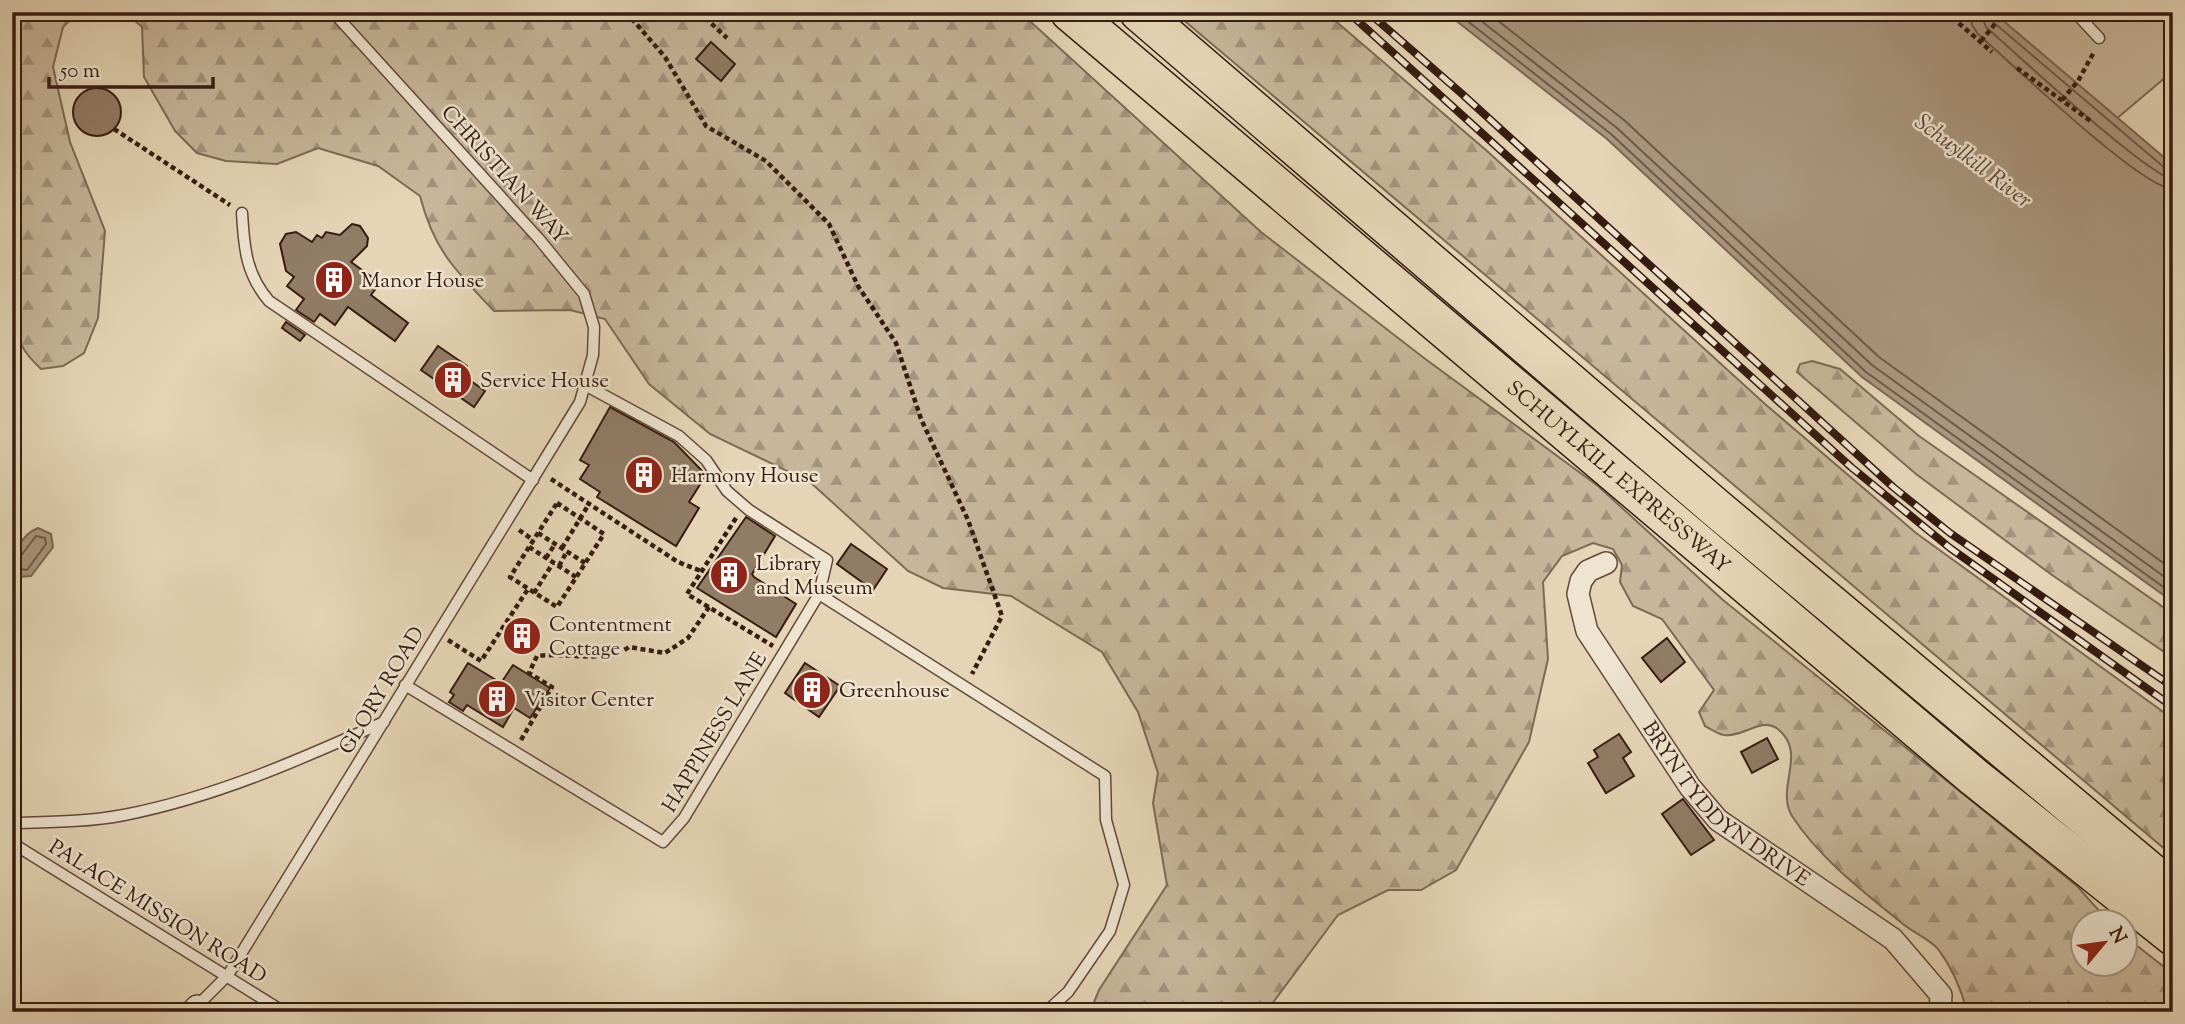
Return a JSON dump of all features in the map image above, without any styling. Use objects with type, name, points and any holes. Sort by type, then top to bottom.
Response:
[{"type":"highway","name":"SCHUYLKILL EXPRESSWAY","points":[[1070,12],[1974,777],[2173,936]]},
{"type":"highway","name":"SCHUYLKILL EXPRESSWAY","points":[[1139,12],[1716,508],[2173,891]]},
{"type":"street","name":"BRYN TYDDYN DRIVE","points":[[1606,563],[1588,571],[1581,581],[1578,594],[1587,631],[1690,788],[1717,820],[1893,939],[1941,995],[1940,1012]]},
{"type":"lane","name":"CHRISTIAN WAY","points":[[333,12],[539,239],[584,294],[594,327],[593,355],[585,385]]},
{"type":"lane","points":[[2075,12],[2099,38]]},
{"type":"lane","points":[[242,214],[247,266],[256,285],[269,301],[535,475]]},
{"type":"lane","name":"GLORY ROAD","points":[[194,1009],[228,975],[580,402],[585,385]]},
{"type":"lane","points":[[585,385],[679,436],[706,460],[727,491],[827,560],[820,594],[1105,776],[1106,820],[1124,885],[1110,931],[1068,992],[1046,1012]]},
{"type":"lane","name":"HAPPINESS LANE","points":[[405,685],[663,842],[684,818],[820,594]]},
{"type":"lane","points":[[12,822],[121,815],[201,797],[271,772],[384,722]]},
{"type":"lane","name":"PALACE MISSION ROAD","points":[[12,843],[284,1012]]},
{"type":"path","points":[[626,12],[665,57],[706,126],[766,161],[829,224],[858,286],[896,343],[922,419],[968,520],[1002,617],[965,687]]},
{"type":"path","points":[[699,12],[727,38]]},
{"type":"path","points":[[1946,12],[1992,52]]},
{"type":"path","points":[[1981,42],[2005,12]]},
{"type":"path","points":[[2062,100],[2090,63],[2099,38]]},
{"type":"path","points":[[2017,68],[2092,122]]},
{"type":"path","points":[[114,129],[242,214]]},
{"type":"path","points":[[535,475],[589,504],[678,562],[701,571]]},
{"type":"path","points":[[557,503],[604,534],[557,607],[510,577],[538,533],[557,503]]},
{"type":"path","points":[[534,593],[565,550],[589,504]]},
{"type":"path","points":[[744,505],[687,594],[784,653]]},
{"type":"path","points":[[538,533],[585,563]]},
{"type":"path","points":[[546,558],[555,544]]},
{"type":"path","points":[[529,547],[576,577]]},
{"type":"path","points":[[438,633],[481,661],[528,589]]},
{"type":"path","points":[[514,751],[552,687],[529,673],[537,656],[566,653],[587,657],[617,655],[629,647],[665,653],[688,638],[709,607]]},
{"type":"green space","points":[[12,12],[78,12],[63,27],[53,67],[70,142],[105,231],[98,318],[84,353],[63,366],[41,369],[20,342],[12,301]]},
{"type":"green space","points":[[125,12],[1020,12],[1261,232],[1424,358],[1598,486],[1723,600],[2077,886],[2097,908],[2070,908],[2070,978],[2140,978],[2140,948],[2173,974],[2173,1012],[1967,1012],[1956,979],[1938,949],[1843,874],[1815,846],[1792,816],[1787,795],[1791,753],[1783,734],[1769,725],[1732,735],[1722,734],[1705,726],[1699,712],[1714,690],[1662,619],[1633,606],[1620,582],[1622,565],[1613,549],[1593,543],[1562,556],[1543,582],[1548,659],[1529,742],[1456,870],[1421,890],[1388,890],[1338,915],[1266,1012],[1090,1012],[1099,990],[1167,885],[1153,803],[1158,773],[1138,712],[1102,652],[1011,596],[943,588],[908,571],[810,482],[710,434],[649,384],[605,319],[570,310],[494,311],[448,259],[432,232],[420,196],[378,166],[318,148],[277,164],[226,161],[197,153],[175,131],[144,77],[142,27]]},
{"type":"green space","points":[[1174,12],[1325,12],[1487,151],[1765,404],[1916,533],[2173,719],[2173,856]]},
{"type":"green space","points":[[1983,12],[2173,12],[2173,71],[2115,120]]},
{"type":"green space","points":[[1812,361],[1840,369],[1919,436],[2173,614],[2173,658],[2052,575],[1916,474],[1797,372],[1800,364]]},
{"type":"water","name":"Schuylkill River","points":[[1445,12],[1993,12],[2173,165],[2173,602],[1862,377],[1607,139]]},
{"type":"water","points":[[38,528],[51,534],[53,547],[31,576],[18,577],[12,573],[15,553],[26,536]]},
{"type":"building","points":[[711,42],[735,64],[721,81],[696,59]]},
{"type":"building","points":[[97,88],[114,95],[121,112],[114,129],[97,136],[80,129],[73,112],[80,95]]},
{"type":"building","name":"Manor House","points":[[352,224],[360,226],[368,238],[367,246],[351,262],[380,283],[371,295],[408,323],[395,341],[348,307],[335,325],[320,314],[314,322],[296,310],[304,299],[287,286],[294,277],[286,271],[280,244],[286,234],[296,232],[312,242],[317,235],[322,238],[326,232],[340,235]]},
{"type":"building","points":[[286,322],[305,335],[300,341],[282,328]]},
{"type":"building","name":"Service House","points":[[438,346],[467,366],[461,374],[485,391],[474,407],[421,370]]},
{"type":"building","name":"Harmony House","points":[[610,407],[674,442],[706,475],[689,502],[699,508],[676,546],[597,497],[600,492],[580,479],[589,465],[580,460]]},
{"type":"building","name":"Library and Museum","points":[[746,517],[775,536],[752,574],[796,604],[776,637],[697,588]]},
{"type":"building","points":[[851,544],[887,569],[873,590],[837,564]]},
{"type":"building","name":"Contentment Cottage","points":[[518,618],[540,633],[525,654],[504,639]]},
{"type":"building","points":[[1667,638],[1685,662],[1661,682],[1642,658]]},
{"type":"building","name":"Visitor Center","points":[[468,663],[501,683],[513,665],[550,688],[530,718],[514,708],[503,727],[467,705],[463,711],[449,702],[454,695],[450,692]]},
{"type":"building","name":"Greenhouse","points":[[805,663],[840,686],[819,717],[785,693]]},
{"type":"building","points":[[1619,734],[1631,752],[1623,758],[1634,776],[1606,793],[1588,763],[1598,757],[1594,750]]},
{"type":"building","points":[[1767,738],[1778,759],[1752,773],[1741,752]]},
{"type":"building","points":[[1683,799],[1714,840],[1691,855],[1662,814]]},
{"type":"railway","points":[[1348,12],[1851,467],[1950,548],[2173,707]]},
{"type":"railway","points":[[1368,12],[1461,93],[1893,487],[1950,533],[2173,687]]},
{"type":"place","name":"Manor House","points":[[334,280]]},
{"type":"place","name":"Service House","points":[[453,380]]},
{"type":"place","name":"Harmony House","points":[[644,475]]},
{"type":"place","name":"Library and Museum","points":[[729,575]]},
{"type":"place","name":"Contentment Cottage","points":[[522,636]]},
{"type":"place","name":"Greenhouse","points":[[812,690]]},
{"type":"place","name":"Visitor Center","points":[[497,699]]}]
